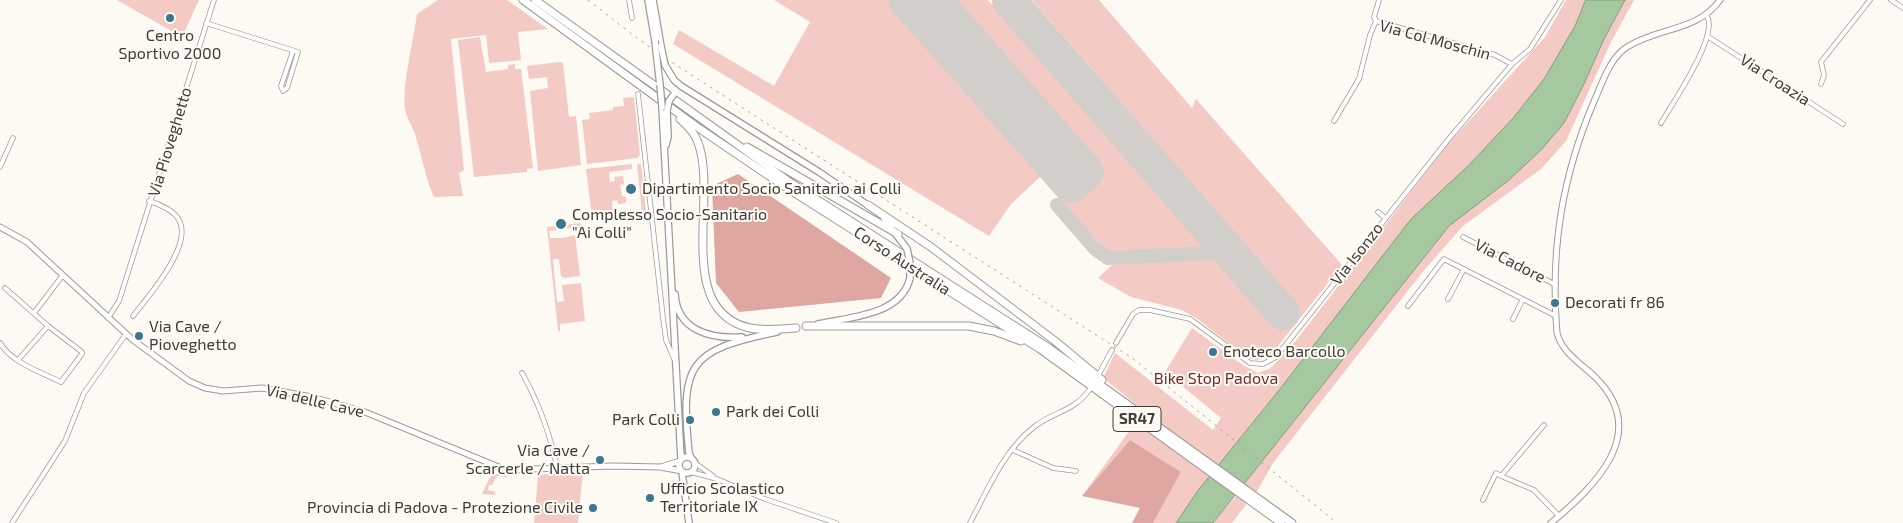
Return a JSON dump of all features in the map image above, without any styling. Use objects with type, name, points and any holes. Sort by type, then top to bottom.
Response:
[{"type":"highway","name":"Corso Australia","points":[[523,0],[787,188],[1040,349],[1255,500],[1292,523]]},
{"type":"highway","name":"Corso Australia","points":[[535,0],[791,183],[1049,348],[1142,414],[1203,462]]},
{"type":"highway","points":[[638,83],[685,124],[694,134],[699,145],[702,164],[705,278],[714,304],[731,321],[749,328],[767,330],[796,328]]},
{"type":"highway","points":[[709,124],[898,234]]},
{"type":"highway","points":[[868,205],[912,233],[1055,341],[1129,399],[1142,414]]},
{"type":"highway","points":[[806,326],[969,326],[994,331],[1040,349]]},
{"type":"highway","name":"Corso Australia","points":[[1255,500],[1281,523]]},
{"type":"main road","points":[[648,0],[668,137],[664,152],[681,460],[679,464],[686,492],[689,523]]},
{"type":"main road","points":[[653,0],[665,65],[674,80],[868,205],[887,220],[898,234],[907,249],[910,263],[908,286],[900,297],[883,309],[726,344],[709,354],[695,366],[685,393],[688,453],[693,460],[686,492]]},
{"type":"main road","points":[[665,109],[674,94],[687,90]]},
{"type":"main road","points":[[668,247],[675,298],[681,314],[691,326],[712,337],[762,335]]},
{"type":"main road","points":[[681,460],[693,460]]},
{"type":"main road","points":[[682,472],[691,472]]},
{"type":"street","name":"Via Pioveghetto","points":[[133,316],[168,270],[181,238],[182,227],[176,216],[148,201],[214,0]]},
{"type":"street","points":[[629,0],[632,18]]},
{"type":"street","points":[[1376,21],[1374,17],[1379,0]]},
{"type":"street","name":"Via Isonzo","points":[[1116,343],[1133,314],[1139,310],[1150,310],[1190,319],[1246,361],[1258,364],[1267,362],[1279,353],[1384,218],[1512,64],[1530,48],[1561,0]]},
{"type":"street","points":[[1551,523],[1584,494],[1606,467],[1615,450],[1620,422],[1616,406],[1604,386],[1560,345],[1557,333],[1557,225],[1570,168],[1582,131],[1615,58],[1627,47],[1706,16],[1720,0]]},
{"type":"street","points":[[1822,84],[1824,75],[1821,62],[1870,0]]},
{"type":"street","points":[[1891,0],[1903,8]]},
{"type":"street","points":[[1661,123],[1690,74],[1706,36],[1709,19],[1706,16]]},
{"type":"street","name":"Via Col Moschin","points":[[1334,121],[1359,80],[1371,30],[1376,21],[1495,55],[1512,64]]},
{"type":"street","points":[[206,23],[293,51],[299,54],[287,88],[283,91],[281,86],[293,51]]},
{"type":"street","name":"Via Croazia","points":[[1706,36],[1843,124]]},
{"type":"street","points":[[638,94],[666,340],[675,362]]},
{"type":"street","points":[[0,167],[13,138]]},
{"type":"street","points":[[108,318],[119,301],[148,201]]},
{"type":"street","points":[[1378,212],[1384,218]]},
{"type":"street","name":"Via delle Cave","points":[[0,227],[27,242],[126,334],[174,371],[206,388],[223,391],[262,388],[312,397],[378,417],[506,470],[557,467],[660,467],[682,472]]},
{"type":"street","name":"Via Cadore","points":[[1463,237],[1556,285]]},
{"type":"street","points":[[1408,306],[1444,260],[1556,316]]},
{"type":"street","points":[[1448,299],[1464,269]]},
{"type":"street","points":[[34,313],[64,275]]},
{"type":"street","points":[[0,343],[4,351],[18,360],[61,382],[82,354],[82,352],[48,326],[5,288]]},
{"type":"street","points":[[1513,320],[1523,299]]},
{"type":"street","points":[[663,318],[668,322],[673,318]]},
{"type":"street","points":[[18,360],[48,326]]},
{"type":"street","points":[[12,523],[64,441],[84,393],[126,334]]},
{"type":"street","points":[[1099,374],[1112,350]]},
{"type":"street","points":[[522,373],[534,394],[552,438],[557,467]]},
{"type":"street","points":[[970,523],[1013,450],[1036,425],[1068,410],[1082,400],[1090,389]]},
{"type":"street","points":[[1501,476],[1544,425]]},
{"type":"street","points":[[1013,450],[1053,468],[1076,472]]},
{"type":"street","name":"Via delle Cave","points":[[660,467],[681,460]]},
{"type":"street","points":[[693,460],[717,479]]},
{"type":"street","points":[[691,472],[717,479],[765,499],[836,523]]},
{"type":"street","points":[[1483,500],[1496,473],[1534,490],[1559,516]]},
{"type":"green space","name":"Centro Sportivo 2000","points":[[117,0],[199,0],[182,37]]},
{"type":"green space","points":[[438,0],[507,0],[548,29],[518,32],[521,60],[489,63],[486,35],[451,39],[464,170],[459,173],[463,196],[434,197],[415,134],[407,116],[405,104],[406,79],[417,14]]},
{"type":"green space","points":[[774,0],[905,0],[1071,186],[1087,172],[935,0],[988,0],[1276,328],[1298,307],[1032,0],[1099,0],[1192,108],[1196,99],[1342,265],[1271,355],[1257,360],[1248,358],[1196,318],[1182,310],[1131,297],[1098,278],[1115,262],[1040,177],[1011,204],[989,236],[673,44],[679,30],[774,86],[810,22]]},
{"type":"green space","name":"Bike Stop Padova","points":[[1566,0],[1634,0],[1611,42],[1566,141],[1541,169],[1463,226],[1425,269],[1273,463],[1256,493],[1154,419],[1103,378],[1115,353],[1213,430],[1221,418],[1165,372],[1192,328],[1243,365],[1258,373],[1271,368],[1298,338],[1448,144],[1545,37]]},
{"type":"green space","points":[[480,37],[486,72],[508,69],[508,65],[515,64],[515,69],[521,69],[533,168],[527,169],[527,172],[474,177],[458,40]]},
{"type":"green space","points":[[563,63],[569,117],[576,116],[581,165],[538,171],[530,91],[548,88],[547,77],[529,79],[527,66]]},
{"type":"green space","points":[[634,97],[640,155],[638,158],[587,164],[582,120],[590,119],[589,113],[613,110],[613,107],[624,106],[623,98]]},
{"type":"green space","points":[[632,164],[632,169],[609,172],[610,182],[615,181],[614,177],[623,176],[624,184],[620,185],[622,196],[626,197],[626,203],[618,204],[617,200],[612,201],[613,212],[626,210],[627,213],[592,217],[586,169]]},
{"type":"green space","points":[[637,164],[641,164],[646,211],[642,212]]},
{"type":"green space","points":[[581,223],[581,227],[549,231],[550,238],[563,238],[575,235],[580,276],[564,278],[561,276],[559,259],[553,259],[557,302],[564,301],[562,285],[581,283],[585,321],[560,324],[560,331],[558,331],[547,227]]},
{"type":"green space","points":[[1135,423],[1210,476],[1176,523],[1153,523],[1181,472],[1130,440],[1082,496]]},
{"type":"green space","points":[[583,471],[578,523],[534,523],[538,475]]},
{"type":"green space","points":[[499,473],[508,473],[507,477],[497,476],[492,485],[489,485],[488,490],[495,492],[495,495],[482,494],[490,477]]},
{"type":"green space","points":[[1237,495],[1248,502],[1232,523],[1213,523]]},
{"type":"shaded area","points":[[1586,0],[1625,0],[1564,123],[1542,149],[1509,180],[1449,226],[1213,523],[1176,523],[1199,489],[1280,389],[1411,219],[1470,164],[1514,117],[1544,79],[1575,26]]},
{"type":"shaded area","points":[[738,174],[891,278],[881,298],[739,312],[716,283],[712,186]]},
{"type":"shaded area","points":[[1130,440],[1181,472],[1153,523],[1132,523],[1140,508],[1082,496]]},
{"type":"taxiway","points":[[1057,205],[1095,249],[1108,258],[1213,253],[1222,250],[1223,246],[1220,241]]},
{"type":"runway","points":[[905,0],[1071,186],[1087,172],[935,0]]},
{"type":"runway","points":[[1009,0],[1283,313]]},
{"type":"railway","points":[[588,0],[637,38],[679,67],[1132,358],[1337,523]]},
{"type":"place","name":"Centro Sportivo 2000","points":[[170,18]]},
{"type":"place","name":"Dipartimento Socio Sanitario ai Colli","points":[[631,189]]},
{"type":"place","name":"Complesso Socio-Sanitario \"Ai Colli\"","points":[[561,224]]},
{"type":"place","name":"Decorati fr 86","points":[[1555,303]]},
{"type":"place","name":"Via Cave / Pioveghetto","points":[[139,336]]},
{"type":"place","name":"Enoteco Barcollo","points":[[1213,352]]},
{"type":"place","name":"Park dei Colli","points":[[716,412]]},
{"type":"place","name":"Park Colli","points":[[690,420]]},
{"type":"place","name":"Via Cave / Scarcerle / Natta","points":[[600,460]]},
{"type":"place","name":"Ufficio Scolastico Territoriale IX","points":[[650,498]]},
{"type":"place","name":"Provincia di Padova - Protezione Civile","points":[[593,508]]}]
